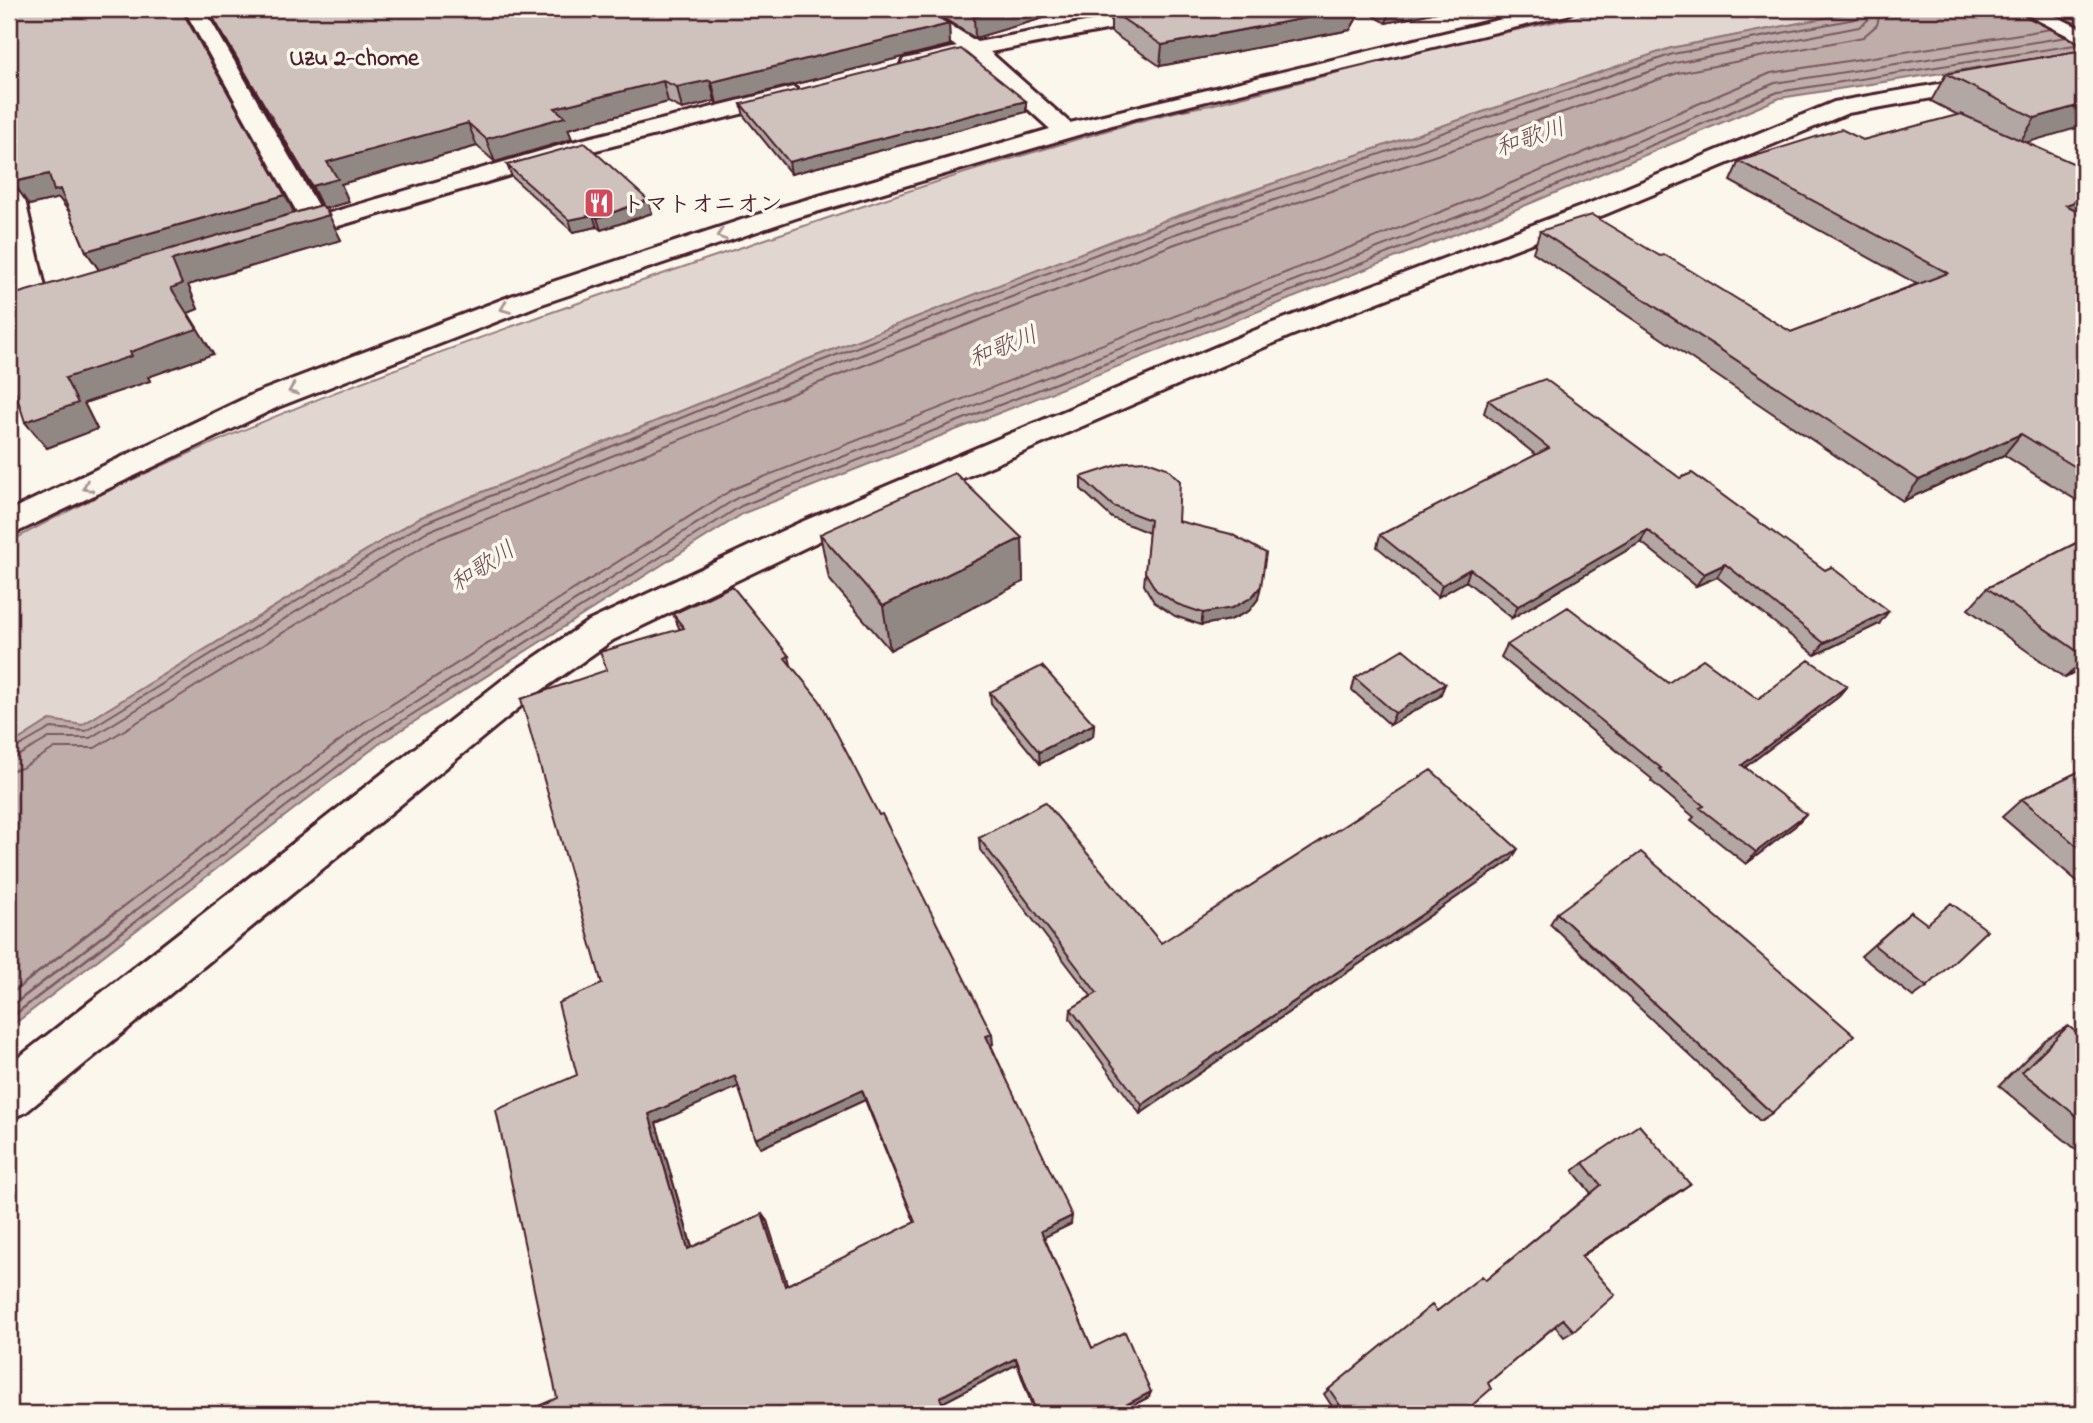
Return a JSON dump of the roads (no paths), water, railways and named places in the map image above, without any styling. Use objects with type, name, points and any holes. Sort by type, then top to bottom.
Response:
[{"type":"street","points":[[194,9],[316,224]]},
{"type":"street","points":[[912,9],[974,49],[1059,124]]},
{"type":"street","points":[[892,69],[1149,12],[1185,9]]},
{"type":"street","points":[[34,486],[257,380],[508,286],[777,197],[1511,9]]},
{"type":"street","points":[[9,525],[267,400],[529,299],[790,212],[1059,124],[1567,9]]},
{"type":"street","points":[[2026,9],[2084,38]]},
{"type":"street","points":[[2066,9],[2084,18]]},
{"type":"street","points":[[9,1095],[519,687],[600,631],[811,531],[1280,330],[1597,209],[1842,107],[2084,65]]},
{"type":"street","points":[[263,240],[580,146],[811,89]]},
{"type":"street","points":[[9,182],[35,305]]},
{"type":"street","points":[[9,316],[62,298]]},
{"type":"water","name":"和歌川","points":[[1871,9],[2084,9],[2084,51],[1780,98],[1486,222],[744,513],[379,744],[9,1028],[9,746],[50,720],[82,725],[419,518],[801,362],[1166,220],[1671,48]]},
{"type":"place","name":"トマトオニオン","points":[[599,203]]},
{"type":"district","name":"Uzu 2-chome","points":[[354,57]]}]
